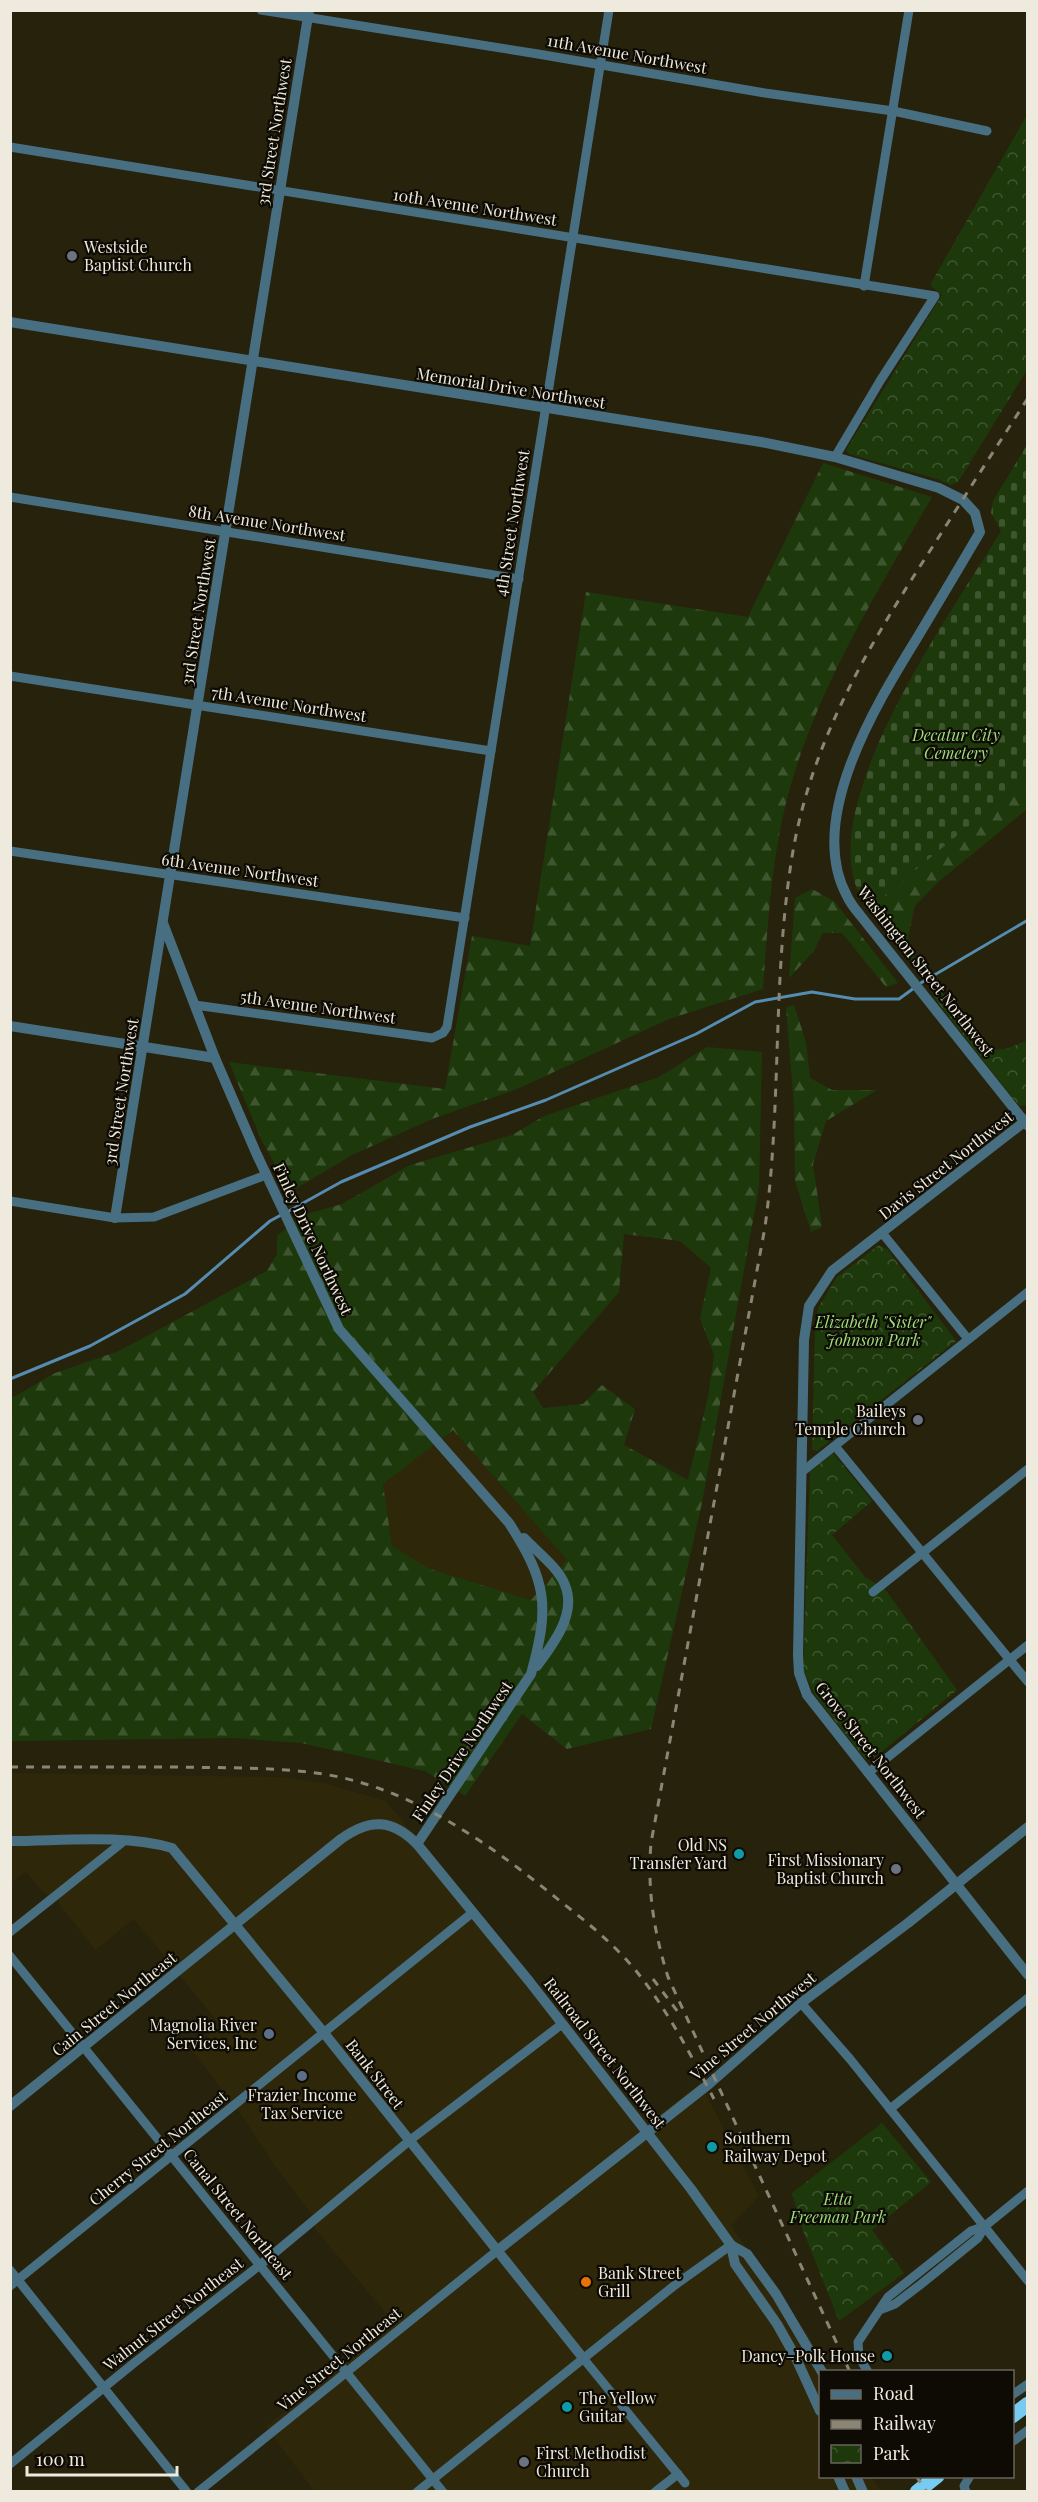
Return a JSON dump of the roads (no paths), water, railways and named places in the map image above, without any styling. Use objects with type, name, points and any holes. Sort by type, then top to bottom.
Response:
[{"type":"highway","points":[[1014,2414],[1028,2404]]},
{"type":"highway","points":[[917,2492],[934,2478]]},
{"type":"street","name":"11th Avenue Northwest","points":[[261,10],[308,14],[776,95],[893,111],[987,131]]},
{"type":"street","name":"4th Street Northwest","points":[[438,1037],[447,1027],[609,10]]},
{"type":"street","points":[[864,286],[909,10]]},
{"type":"street","name":"3rd Street Northwest","points":[[115,1218],[308,14]]},
{"type":"street","name":"10th Avenue Northwest","points":[[10,147],[935,296],[880,381],[835,457]]},
{"type":"street","name":"Memorial Drive Northwest","points":[[10,322],[761,442],[835,457],[939,488],[956,496],[975,513],[980,532]]},
{"type":"street","name":"8th Avenue Northwest","points":[[10,497],[519,579]]},
{"type":"street","name":"Washington Street Northwest","points":[[980,532],[886,688],[859,744],[845,778],[839,805],[836,849],[839,873],[846,895],[904,973],[1026,1122]]},
{"type":"street","name":"7th Avenue Northwest","points":[[10,676],[491,751]]},
{"type":"street","name":"6th Avenue Northwest","points":[[10,851],[465,918]]},
{"type":"street","name":"Finley Drive Northwest","points":[[162,923],[215,1058],[266,1175],[339,1329],[509,1523],[552,1566],[565,1584],[569,1607],[560,1630],[417,1844]]},
{"type":"street","name":"5th Avenue Northwest","points":[[195,1005],[438,1037]]},
{"type":"street","points":[[10,1026],[215,1058]]},
{"type":"street","name":"Davis Street Northwest","points":[[803,1470],[804,1340],[809,1306],[832,1271],[1026,1122]]},
{"type":"street","points":[[10,1201],[115,1218],[154,1217],[266,1175]]},
{"type":"street","points":[[883,1234],[968,1339]]},
{"type":"street","points":[[803,1470],[1028,1292]]},
{"type":"street","points":[[835,1446],[1028,1682]]},
{"type":"street","points":[[873,1592],[1028,1469]]},
{"type":"street","name":"Grove Street Northwest","points":[[803,1470],[799,1673],[807,1695],[1028,1975]]},
{"type":"street","name":"Finley Drive Northwest","points":[[509,1523],[534,1564],[544,1602],[540,1640],[531,1674]]},
{"type":"street","points":[[868,1773],[1028,1645]]},
{"type":"street","name":"Railroad Street Northwest","points":[[326,1852],[352,1832],[375,1824],[389,1826],[406,1833],[417,1844],[646,2131],[731,2245],[747,2254],[776,2294],[821,2370]]},
{"type":"street","name":"Vine Street Northwest","points":[[498,2250],[646,2131],[709,2084],[801,2003],[1028,1827]]},
{"type":"street","points":[[10,1932],[124,1840]]},
{"type":"street","name":"Bank Street","points":[[10,1841],[124,1840],[172,1848],[324,2033],[583,2358]]},
{"type":"street","name":"Cain Street Northeast","points":[[10,2106],[326,1852]]},
{"type":"street","name":"Cherry Street Northeast","points":[[14,2283],[472,1913]]},
{"type":"street","name":"Canal Street Northeast","points":[[10,1956],[443,2492]]},
{"type":"street","points":[[890,2109],[1028,1998]]},
{"type":"street","points":[[801,2003],[890,2109],[1028,2281]]},
{"type":"street","name":"Walnut Street Northeast","points":[[10,2464],[260,2265],[410,2141],[562,2024]]},
{"type":"street","points":[[867,2370],[860,2357],[858,2342],[888,2298],[971,2231],[985,2226],[1028,2191]]},
{"type":"street","points":[[417,2492],[583,2358],[731,2245],[735,2264],[786,2340],[819,2409]]},
{"type":"street","name":"Vine Street Northeast","points":[[198,2492],[498,2250]]},
{"type":"street","points":[[10,2270],[14,2283],[104,2388],[187,2492]]},
{"type":"street","points":[[583,2358],[685,2482]]},
{"type":"street","points":[[1014,2394],[1028,2384]]},
{"type":"street","points":[[1014,2440],[1028,2430]]},
{"type":"street","points":[[655,2492],[678,2474]]},
{"type":"street","points":[[839,2478],[845,2492]]},
{"type":"street","points":[[857,2478],[863,2492]]},
{"type":"street","points":[[966,2492],[964,2486],[969,2478]]},
{"type":"waterway","points":[[919,984],[1028,920]]},
{"type":"waterway","points":[[287,1212],[341,1182],[470,1127],[546,1100],[696,1034],[755,1002],[812,992],[855,999],[899,999],[914,988]]},
{"type":"waterway","points":[[10,1379],[90,1346],[185,1294],[270,1221],[281,1215]]},
{"type":"railway","points":[[849,2370],[668,1977],[653,1911],[650,1877],[651,1843],[765,1227],[774,1135],[779,996],[786,903],[801,814],[813,772],[829,732],[867,655],[911,580],[1028,398]]},
{"type":"railway","points":[[10,1767],[178,1767],[305,1772],[356,1781],[419,1806],[507,1859],[580,1917],[619,1952],[659,2002],[714,2099]]},
{"type":"railway","points":[[653,1979],[678,2012]]},
{"type":"railway","points":[[917,2478],[927,2492]]},
{"type":"place","name":"Westside Baptist Church","points":[[72,256]]},
{"type":"place","name":"Baileys Temple Church","points":[[918,1420]]},
{"type":"place","name":"Old NS Transfer Yard","points":[[739,1854]]},
{"type":"place","name":"First Missionary Baptist Church","points":[[896,1869]]},
{"type":"place","name":"Magnolia River Services, Inc","points":[[269,2034]]},
{"type":"place","name":"Frazier Income Tax Service","points":[[302,2076]]},
{"type":"place","name":"Southern Railway Depot","points":[[712,2147]]},
{"type":"place","name":"Bank Street Grill","points":[[586,2282]]},
{"type":"place","name":"Dancy–Polk House","points":[[887,2356]]},
{"type":"place","name":"The Yellow Guitar","points":[[567,2407]]},
{"type":"place","name":"First Methodist Church","points":[[524,2462]]},
{"type":"park label","name":"Decatur City Cemetery","points":[[956,744]]},
{"type":"park label","name":"Elizabeth \"Sister\" Johnson Park","points":[[873,1331]]},
{"type":"park label","name":"Etta Freeman Park","points":[[838,2208]]}]
